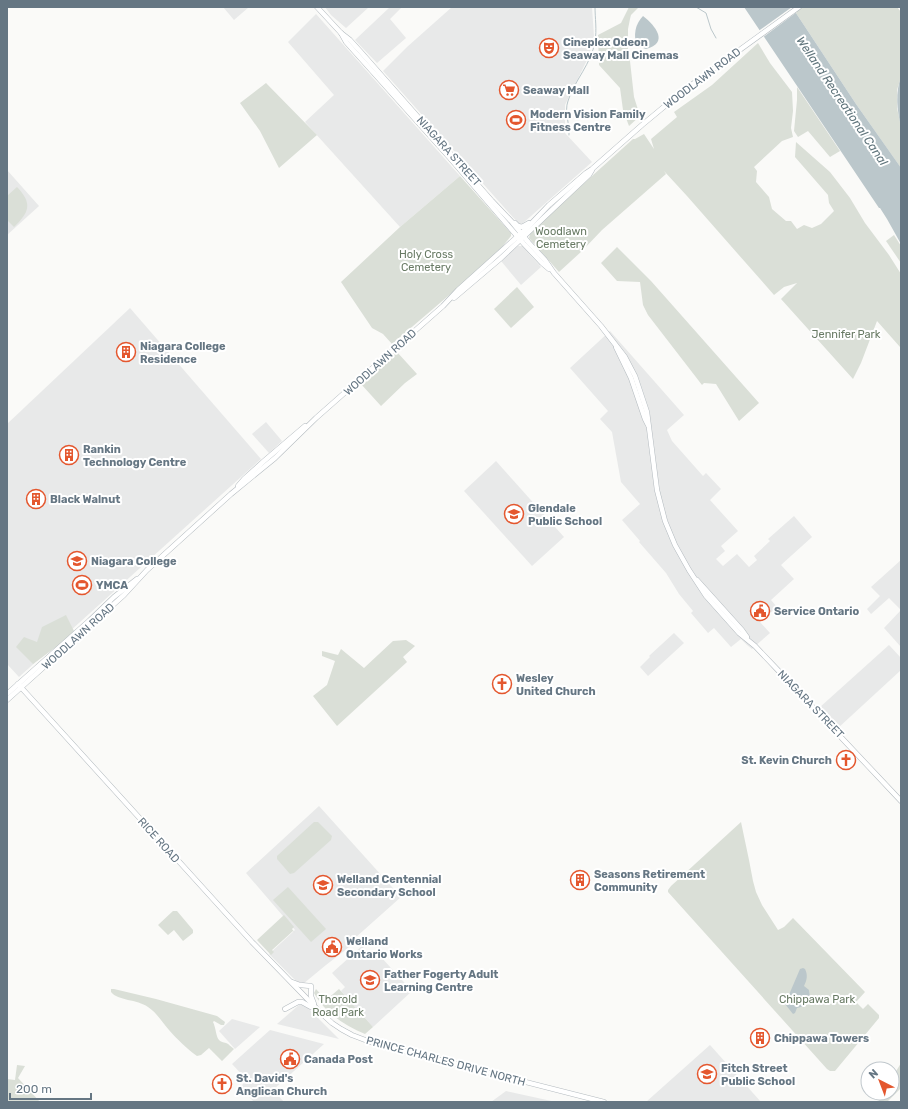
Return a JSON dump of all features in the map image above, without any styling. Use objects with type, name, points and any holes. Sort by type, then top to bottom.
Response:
[{"type":"main road","name":"NIAGARA STREET","points":[[317,7],[341,33],[350,40],[506,215],[521,236]]},
{"type":"main road","name":"WOODLAWN ROAD","points":[[521,236],[543,212],[657,112],[718,65],[797,8]]},
{"type":"main road","name":"NIAGARA STREET","points":[[341,33],[346,42],[448,156],[545,260],[554,273],[601,326],[625,357],[635,376],[647,412],[656,485],[663,514],[675,545],[694,577],[742,630],[752,644],[901,801]]},
{"type":"main road","name":"WOODLAWN ROAD","points":[[7,700],[56,651],[114,597],[148,570],[231,494],[275,458],[316,418],[443,306],[470,285],[521,236],[589,175],[592,169]]},
{"type":"main road","points":[[506,215],[517,225],[522,227],[543,212]]},
{"type":"main road","name":"WOODLAWN ROAD","points":[[7,694],[20,686]]},
{"type":"main road","name":"RICE ROAD","points":[[20,686],[252,942],[302,994]]},
{"type":"main road","points":[[291,982],[300,985],[312,985]]},
{"type":"main road","points":[[302,994],[312,985]]},
{"type":"main road","points":[[312,985],[311,998],[320,1012]]},
{"type":"main road","name":"PRINCE CHARLES DRIVE NORTH","points":[[302,994],[332,1023],[352,1035],[373,1043],[604,1102]]},
{"type":"main road","points":[[285,1009],[302,1002],[320,1012]]},
{"type":"shaded area","points":[[223,7],[249,7],[234,20]]},
{"type":"shaded area","points":[[325,7],[369,7],[346,28],[331,15]]},
{"type":"shaded area","points":[[390,7],[402,7],[390,19],[406,38],[377,63],[355,40]]},
{"type":"shaded area","points":[[452,7],[592,7],[594,37],[589,56],[565,105],[565,133],[592,162],[522,224],[519,224],[383,71],[407,47]]},
{"type":"shaded area","points":[[316,14],[460,176],[400,227],[305,122],[334,95],[288,42]]},
{"type":"shaded area","points":[[7,170],[39,206],[7,235]]},
{"type":"shaded area","points":[[518,246],[522,246],[541,267],[521,285],[501,261]]},
{"type":"shaded area","name":"Niagara College","points":[[130,308],[261,459],[19,677],[7,664],[7,424]]},
{"type":"shaded area","points":[[610,331],[684,415],[667,430],[672,441],[703,476],[706,473],[721,489],[710,500],[738,531],[721,546],[725,551],[716,559],[723,566],[737,554],[749,567],[757,560],[754,556],[770,541],[768,539],[794,516],[812,537],[781,565],[794,579],[771,600],[777,607],[760,622],[770,633],[752,649],[741,639],[731,647],[714,628],[708,633],[691,613],[693,611],[679,594],[666,573],[622,520],[640,504],[621,482],[612,432],[600,419],[608,411],[570,368]]},
{"type":"shaded area","points":[[266,422],[282,441],[269,453],[252,434]]},
{"type":"shaded area","name":"Glendale Public School","points":[[496,461],[564,537],[532,566],[464,491]]},
{"type":"shaded area","points":[[901,560],[901,610],[889,598],[871,614],[867,609],[880,596],[871,587]]},
{"type":"shaded area","points":[[901,610],[901,647],[884,628]]},
{"type":"shaded area","points":[[674,633],[684,643],[648,676],[640,667],[650,657],[649,656]]},
{"type":"shaded area","points":[[889,645],[901,658],[901,670],[838,728],[819,708]]},
{"type":"shaded area","name":"Welland Centennial Secondary School","points":[[319,806],[401,897],[355,938],[348,948],[303,984],[297,982],[269,954],[295,930],[246,873]]},
{"type":"shaded area","name":"Father Fogerty Adult Learning Centre","points":[[362,946],[375,960],[380,956],[412,991],[373,1027],[341,991],[345,987],[332,973]]},
{"type":"shaded area","points":[[302,1004],[307,1007],[339,1039],[277,1024]]},
{"type":"shaded area","points":[[232,1019],[260,1027],[235,1049],[219,1031]]},
{"type":"shaded area","points":[[270,1030],[324,1044],[273,1090],[284,1102],[254,1102],[240,1087],[247,1080],[232,1064]]},
{"type":"shaded area","name":"Fitch Street Public School","points":[[710,1045],[761,1102],[646,1102]]},
{"type":"shaded area","points":[[506,1091],[556,1102],[491,1102]]},
{"type":"green space","points":[[629,7],[639,7],[631,15],[628,29],[628,50],[634,97],[640,116],[629,126],[623,110],[620,88],[599,65],[598,35],[621,23]]},
{"type":"green space","points":[[792,7],[897,7],[901,12],[901,77],[897,90],[897,108],[901,127],[901,168],[856,104]]},
{"type":"green space","points":[[758,43],[770,63],[792,92],[793,111],[791,128],[793,137],[782,141],[754,167],[757,171],[756,182],[769,197],[772,209],[786,221],[791,221],[797,229],[804,225],[812,228],[821,224],[834,211],[829,203],[828,195],[795,157],[796,142],[830,172],[850,198],[865,223],[901,274],[901,346],[900,347],[877,321],[861,363],[853,379],[781,299],[797,283],[784,287],[774,295],[664,171],[666,174],[602,230],[559,272],[529,238],[530,234],[561,204],[633,139],[644,134],[654,149],[651,139],[677,117],[674,112],[712,85]]},
{"type":"green space","points":[[266,83],[317,135],[279,168],[260,131],[240,103]]},
{"type":"green space","points":[[797,87],[840,151],[830,157],[808,131],[798,137],[794,131]]},
{"type":"green space","name":"Holy Cross Cemetery","points":[[460,176],[511,233],[511,236],[502,247],[454,291],[392,344],[383,334],[372,328],[341,282],[400,227]]},
{"type":"green space","points":[[17,187],[25,198],[27,208],[23,217],[14,227],[7,220],[7,196]]},
{"type":"green space","points":[[894,235],[901,246],[901,263],[886,241]]},
{"type":"green space","points":[[617,247],[651,281],[759,403],[739,421],[716,384],[704,383],[702,385],[648,315],[643,305],[640,282],[617,281],[601,263]]},
{"type":"green space","points":[[517,287],[534,307],[511,328],[494,309]]},
{"type":"green space","points":[[397,352],[417,374],[405,383],[381,406],[361,384]]},
{"type":"green space","points":[[66,615],[75,633],[33,664],[16,647],[24,637],[37,642],[42,627]]},
{"type":"green space","points":[[406,640],[415,646],[403,657],[407,662],[337,726],[313,696],[327,685],[335,661],[322,656],[322,651],[338,655],[341,649],[364,668],[393,641]]},
{"type":"green space","points":[[314,822],[318,822],[332,836],[331,840],[294,873],[290,874],[277,859],[277,856]]},
{"type":"green space","name":"Chippawa Park","points":[[741,822],[756,892],[762,905],[778,930],[784,927],[793,918],[865,992],[856,1002],[863,1009],[868,1004],[879,1015],[879,1018],[835,1071],[830,1071],[827,1069],[668,892],[671,886]]},
{"type":"green space","points":[[288,887],[326,929],[311,942],[273,900]]},
{"type":"green space","points":[[173,911],[177,911],[193,930],[193,933],[183,941],[174,930],[168,935],[158,925]]},
{"type":"green space","points":[[284,915],[294,927],[292,929],[295,933],[293,931],[272,950],[274,952],[271,955],[257,940]]},
{"type":"green space","points":[[111,989],[156,999],[217,1016],[225,1022],[224,1025],[221,1025],[214,1021],[213,1022],[218,1039],[234,1049],[222,1061],[209,1048],[201,1055],[197,1056],[169,1030],[151,1009],[144,1004],[114,995],[111,992]]},
{"type":"green space","name":"Thorold Road Park","points":[[316,989],[326,1000],[339,989],[373,1027],[365,1034],[336,1018],[318,1000],[314,993]]},
{"type":"green space","points":[[901,1063],[900,1089],[900,1065]]},
{"type":"green space","points":[[17,1065],[25,1066],[18,1078],[40,1102],[7,1102],[7,1079],[15,1080]]},
{"type":"water","name":"Welland Recreational Canal","points":[[744,7],[792,7],[856,104],[901,168],[901,244],[880,208]]},
{"type":"water","points":[[643,16],[656,29],[659,39],[657,43],[646,49],[637,46],[635,38],[638,23]]},
{"type":"water","points":[[901,77],[901,127],[897,102]]},
{"type":"water","points":[[800,969],[805,969],[807,975],[804,986],[809,990],[810,998],[804,1006],[797,1008],[793,1014],[785,1004]]},
{"type":"pier","points":[[792,7],[797,12],[762,38],[757,32]]},
{"type":"waterway","points":[[569,135],[567,105],[574,86],[587,64],[593,49],[596,33],[595,7]]},
{"type":"waterway","points":[[696,7],[706,13],[711,29],[716,38]]},
{"type":"place","name":"Cineplex Odeon Seaway Mall Cinemas","points":[[549,48]]},
{"type":"place","name":"Seaway Mall","points":[[509,90]]},
{"type":"place","name":"Modern Vision Family Fitness Centre","points":[[516,120]]},
{"type":"place","name":"Niagara College Residence","points":[[126,352]]},
{"type":"place","name":"Rankin Technology Centre","points":[[69,455]]},
{"type":"place","name":"Black Walnut","points":[[36,499]]},
{"type":"place","name":"Glendale Public School","points":[[514,514]]},
{"type":"place","name":"Niagara College","points":[[77,561]]},
{"type":"place","name":"YMCA","points":[[82,585]]},
{"type":"place","name":"Service Ontario","points":[[760,611]]},
{"type":"place","name":"Wesley United Church","points":[[502,684]]},
{"type":"place","name":"St. Kevin Church","points":[[846,760]]},
{"type":"place","name":"Seasons Retirement Community","points":[[580,880]]},
{"type":"place","name":"Welland Centennial Secondary School","points":[[323,885]]},
{"type":"place","name":"Welland Ontario Works","points":[[332,947]]},
{"type":"place","name":"Father Fogerty Adult Learning Centre","points":[[370,980]]},
{"type":"place","name":"Chippawa Towers","points":[[760,1038]]},
{"type":"place","name":"Canada Post","points":[[290,1059]]},
{"type":"place","name":"Fitch Street Public School","points":[[707,1074]]},
{"type":"place","name":"St. David's Anglican Church","points":[[222,1084]]},
{"type":"park label","name":"Woodlawn Cemetery","points":[[561,237]]},
{"type":"park label","name":"Jennifer Park","points":[[846,334]]}]
